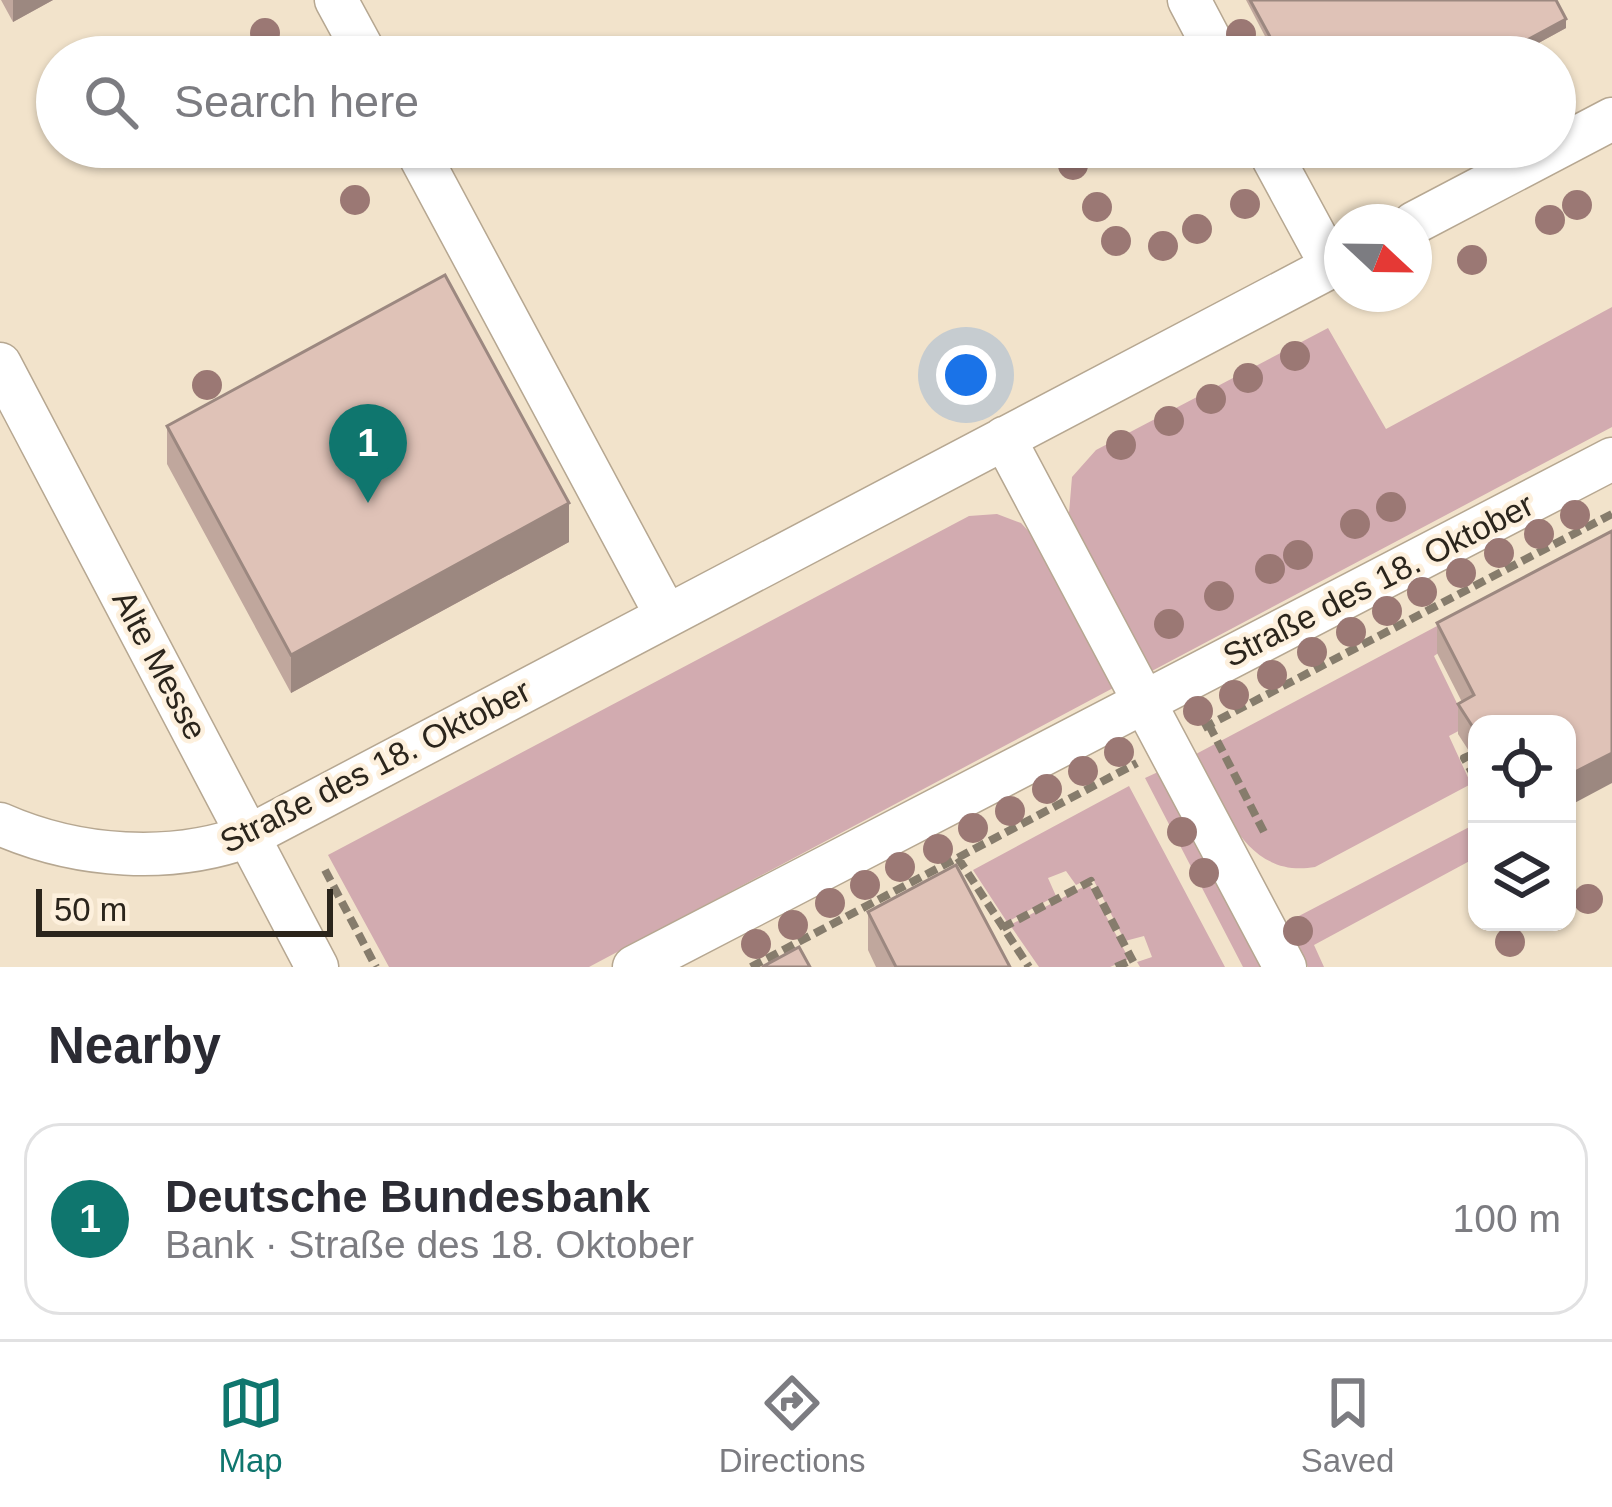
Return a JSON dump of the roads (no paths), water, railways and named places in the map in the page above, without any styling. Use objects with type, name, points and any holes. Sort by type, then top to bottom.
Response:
[{"type":"street","points":[[336,0],[356,36]]},
{"type":"street","points":[[1189,0],[1208,36]]},
{"type":"street","points":[[1576,138],[1612,119]]},
{"type":"street","points":[[426,168],[666,615]]},
{"type":"street","points":[[1278,168],[1324,243]]},
{"type":"street","points":[[1432,214],[1519,168]]},
{"type":"street","name":"Straße des 18. Oktober","points":[[0,824],[43,839],[159,855],[207,851],[250,836],[1324,271]]},
{"type":"street","name":"Alte Messe","points":[[0,364],[317,967]]},
{"type":"street","points":[[1004,438],[1285,967]]},
{"type":"street","name":"Straße des 18. Oktober","points":[[634,967],[1612,459]]},
{"type":"place","name":"Deutsche Bundesbank","points":[[368,503]]}]
